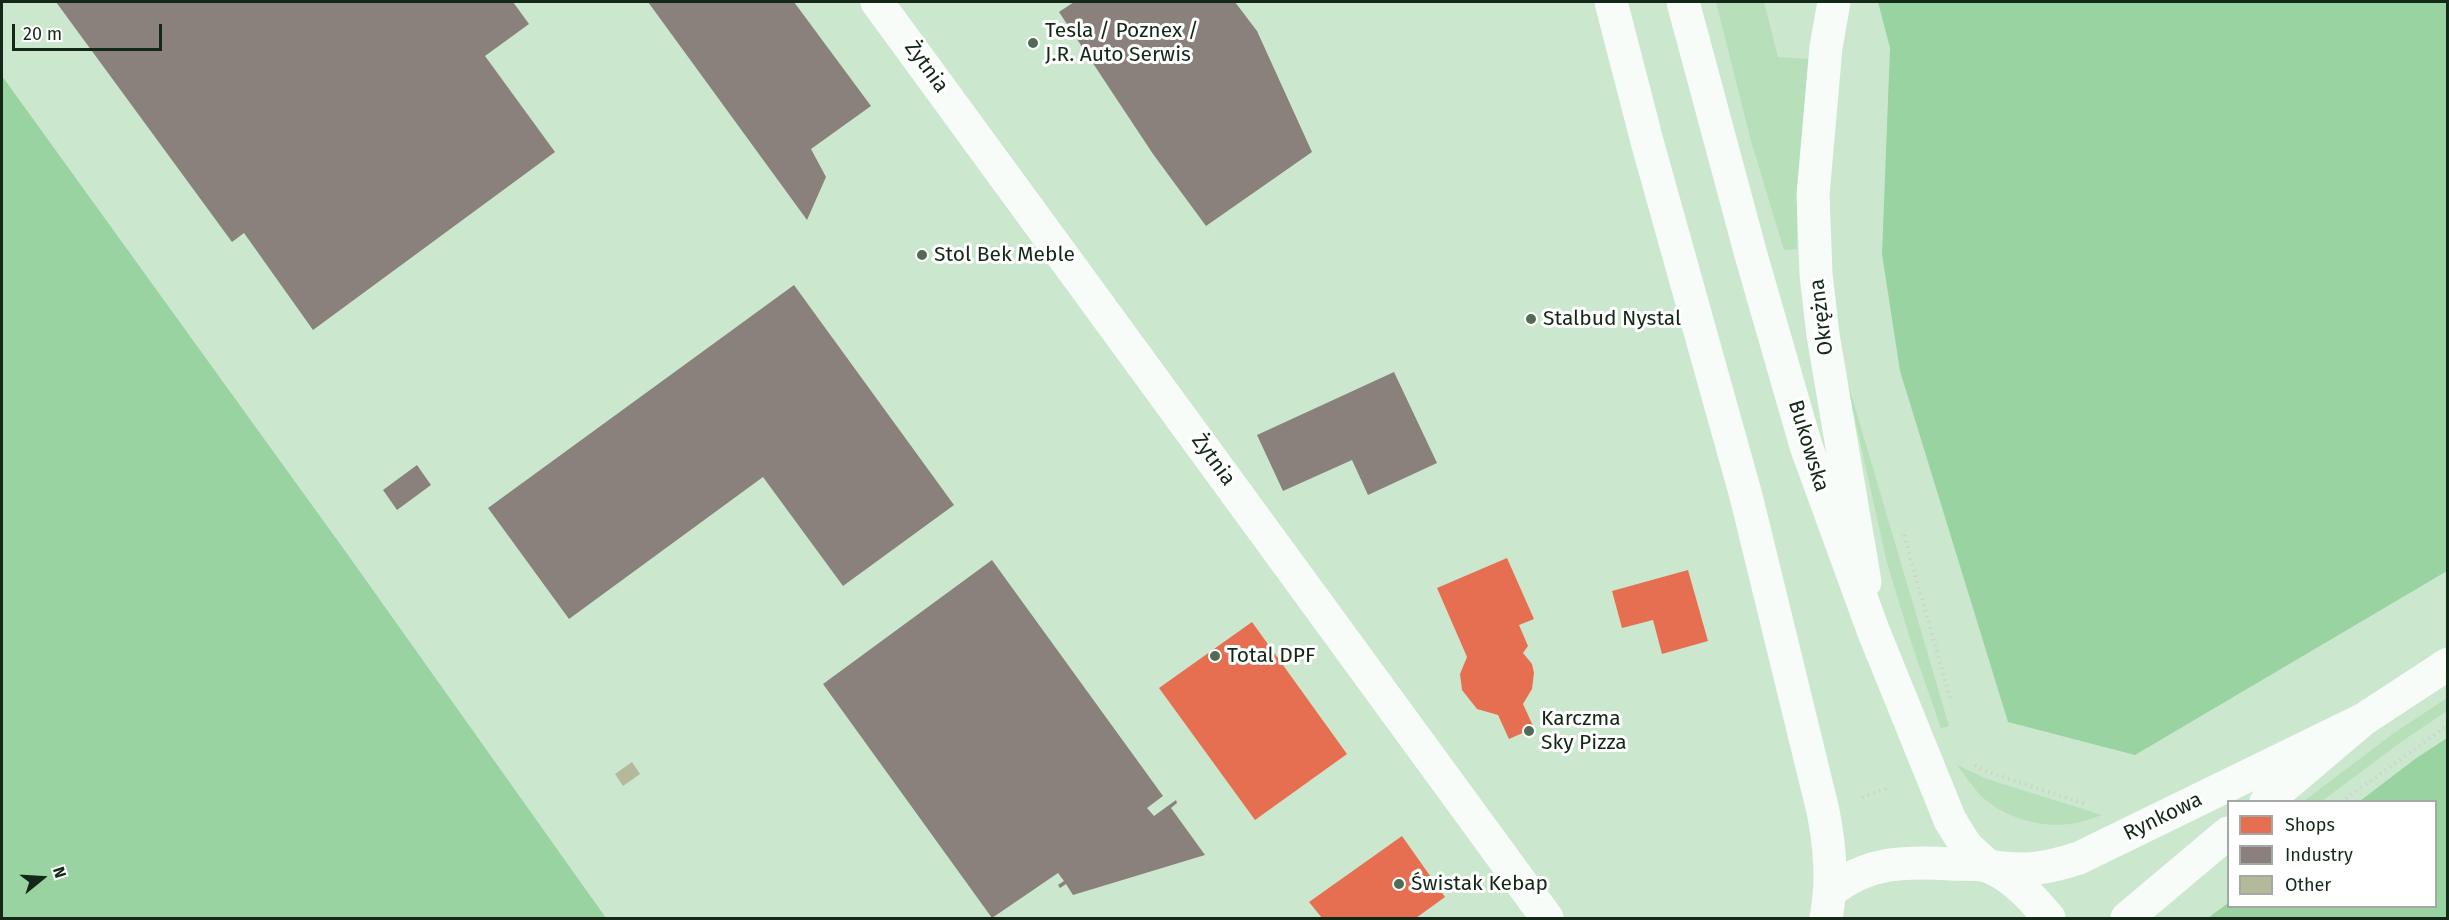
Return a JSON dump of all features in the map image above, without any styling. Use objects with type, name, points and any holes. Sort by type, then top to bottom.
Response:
[{"type":"main road","name":"Żytnia","points":[[877,2],[1547,918]]},
{"type":"main road","points":[[1611,2],[1648,145],[1746,496],[1823,811],[1830,851],[1828,905]]},
{"type":"main road","name":"Bukowska","points":[[1683,2],[1751,255],[1806,446],[1873,630],[1950,820],[1966,846],[1988,867],[2019,887],[2049,918]]},
{"type":"main road","name":"Okrężna","points":[[1832,16],[1813,195],[1816,274],[1823,335],[1873,630]]},
{"type":"main road","name":"Rynkowa","points":[[2267,800],[2364,719],[2448,664]]},
{"type":"main road","name":"Rynkowa","points":[[1828,905],[1860,872],[1889,864],[1922,862],[2029,871],[2079,858],[2364,719]]},
{"type":"main road","points":[[2127,918],[2227,835]]},
{"type":"path","points":[[1904,534],[1952,705]]},
{"type":"path","points":[[2342,800],[2448,725]]},
{"type":"path","points":[[1823,811],[1969,762],[1985,771],[2097,808]]},
{"type":"green space","points":[[1716,2],[1764,2],[1778,57],[1810,59],[1797,198],[1797,249],[1784,250],[1751,141]]},
{"type":"green space","points":[[1878,2],[2447,2],[2447,571],[2135,755],[2008,722],[1900,371],[1882,254],[1890,48]]},
{"type":"green space","points":[[2,76],[348,555],[606,918],[2,918]]},
{"type":"green space","points":[[1844,370],[1949,726],[1941,728],[1887,563]]},
{"type":"green space","points":[[2447,698],[2447,711],[2323,800],[2305,800],[2394,733]]},
{"type":"green space","points":[[2447,738],[2447,918],[2208,918],[2227,904],[2227,908],[2437,908],[2437,800],[2361,800]]},
{"type":"green space","points":[[1957,765],[1987,779],[2102,815],[2078,823],[2058,825],[2034,822],[2010,815],[1980,795]]},
{"type":"building: Shops","points":[[1507,558],[1534,619],[1519,625],[1528,646],[1523,653],[1532,664],[1534,673],[1532,689],[1523,704],[1534,728],[1509,739],[1498,715],[1477,709],[1462,690],[1460,674],[1467,657],[1437,588]]},
{"type":"building: Shops","points":[[1688,570],[1708,641],[1662,654],[1653,620],[1622,628],[1612,591]]},
{"type":"building: Shops","points":[[1252,622],[1347,754],[1255,820],[1159,688]]},
{"type":"building: Shops","points":[[1402,836],[1445,897],[1416,918],[1322,918],[1309,902]]},
{"type":"building: Industry","points":[[56,2],[513,2],[529,24],[485,56],[555,152],[313,330],[244,233],[232,242]]},
{"type":"building: Industry","points":[[648,2],[794,2],[871,106],[811,149],[826,177],[807,220]]},
{"type":"building: Industry","points":[[1074,2],[1235,2],[1257,31],[1312,152],[1206,226],[1153,154],[1059,12]]},
{"type":"building: Industry","points":[[794,285],[954,505],[843,586],[763,477],[569,619],[488,508]]},
{"type":"building: Industry","points":[[1394,372],[1437,463],[1368,495],[1352,460],[1283,491],[1257,435]]},
{"type":"building: Industry","points":[[417,465],[431,485],[397,510],[383,490]]},
{"type":"building: Industry","points":[[992,560],[1163,796],[1147,808],[1154,816],[1176,800],[1177,803],[1171,808],[1205,855],[1073,895],[1066,884],[1060,888],[1058,885],[1064,881],[1058,873],[992,918],[823,684]]},
{"type":"building: Other","points":[[632,762],[640,774],[623,786],[615,774]]},
{"type":"place","name":"Tesla / Poznex / J.R. Auto Serwis","points":[[1033,43]]},
{"type":"place","name":"Stol Bek Meble","points":[[922,255]]},
{"type":"place","name":"Stalbud Nystal","points":[[1531,319]]},
{"type":"place","name":"Total DPF","points":[[1215,656]]},
{"type":"place","name":"Karczma Sky Pizza","points":[[1529,731]]},
{"type":"place","name":"Świstak Kebap","points":[[1399,884]]}]
